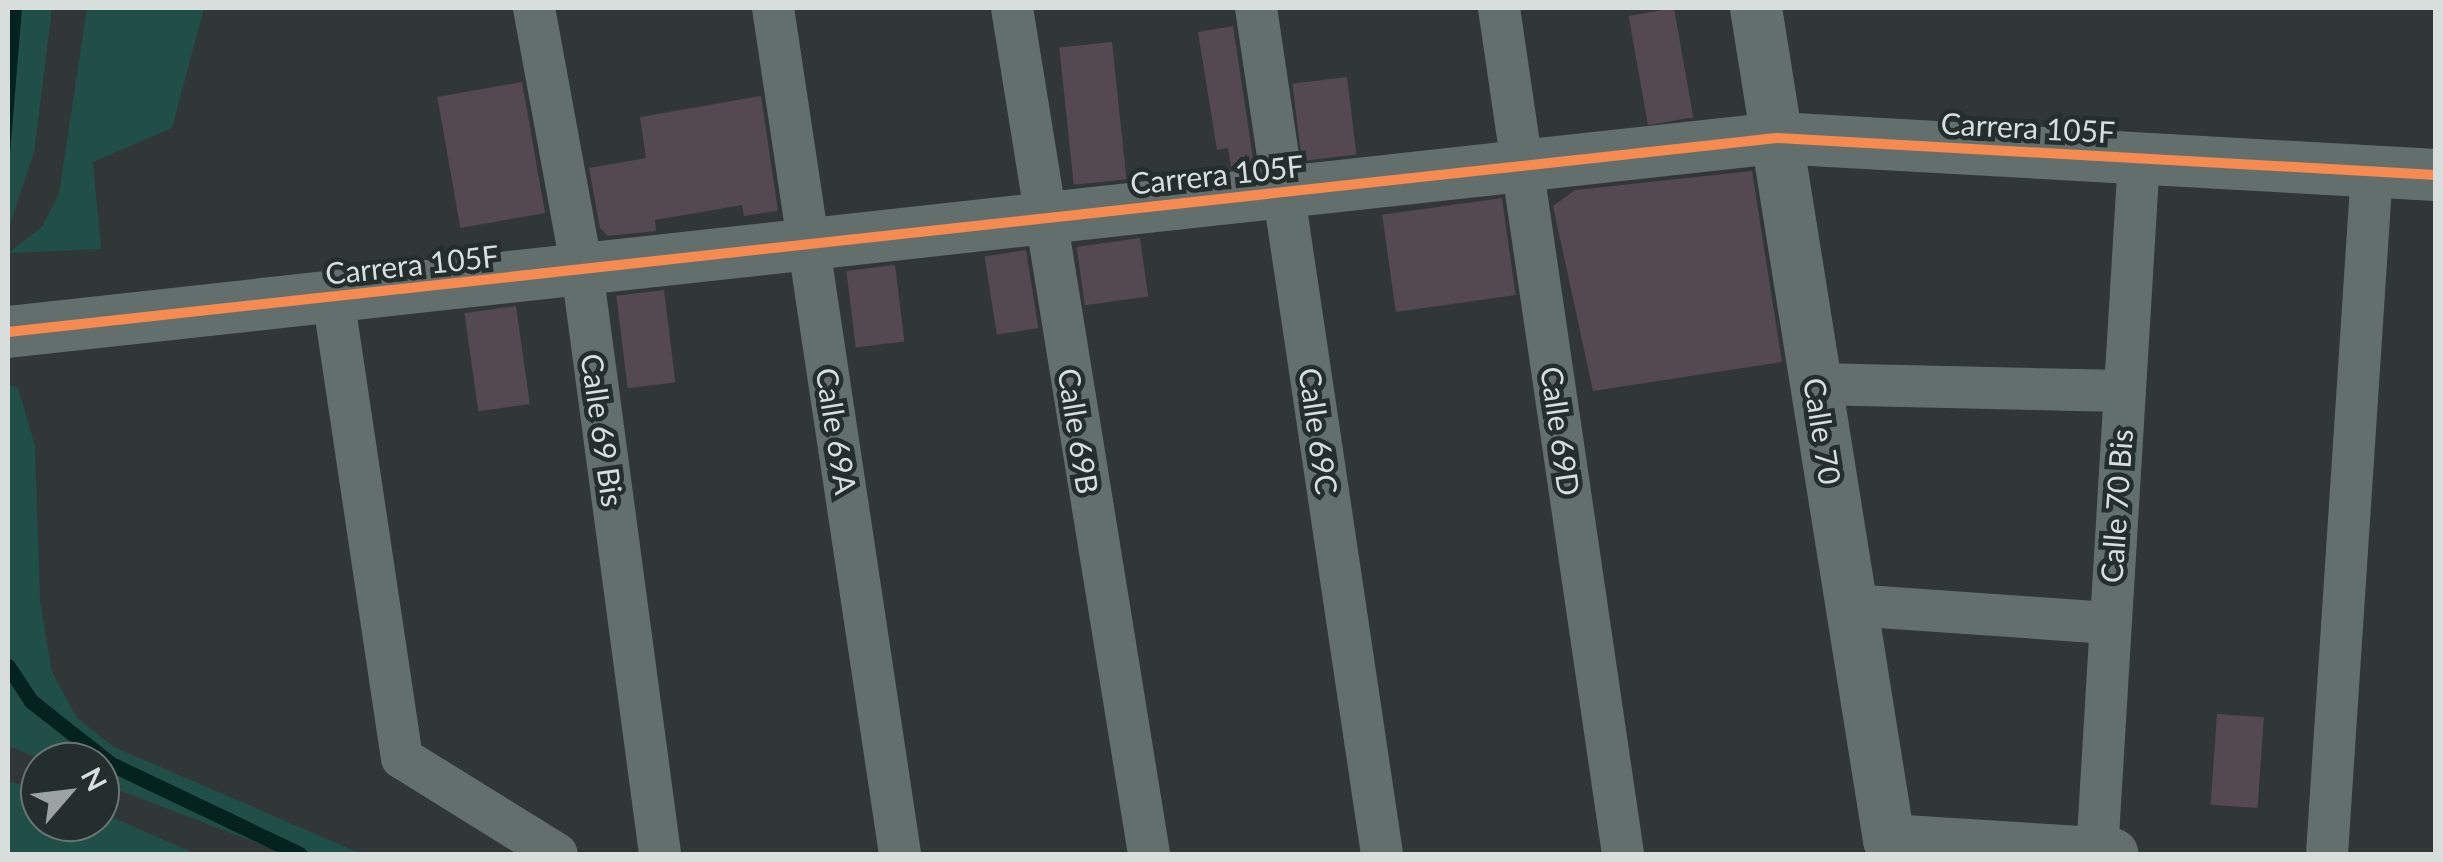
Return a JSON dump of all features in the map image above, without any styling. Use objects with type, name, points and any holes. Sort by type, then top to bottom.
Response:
[{"type":"street","name":"Calle 69 Bis","points":[[534,8],[582,270],[660,854]]},
{"type":"street","name":"Calle 69A","points":[[773,8],[900,854]]},
{"type":"street","name":"Calle 69B","points":[[1012,8],[1149,854]]},
{"type":"street","name":"Calle 69C","points":[[1256,8],[1382,854]]},
{"type":"street","name":"Calle 69D","points":[[1499,8],[1623,854]]},
{"type":"street","name":"Calle 70","points":[[1756,8],[1890,847]]},
{"type":"street","name":"Carrera 105F","points":[[8,332],[1776,138],[2436,175]]},
{"type":"street","name":"Calle 70 Bis","points":[[2096,854],[2139,158]]},
{"type":"street","points":[[2327,854],[2372,172]]},
{"type":"street","points":[[333,297],[402,758],[557,854]]},
{"type":"street","points":[[1816,384],[2123,391]]},
{"type":"street","points":[[1851,605],[2108,622]]},
{"type":"street","points":[[1890,847],[2113,854]]},
{"type":"shaded area","points":[[8,8],[52,8],[34,152],[8,230]]},
{"type":"shaded area","points":[[8,8],[22,8],[8,178]]},
{"type":"shaded area","points":[[87,8],[204,8],[172,128],[93,162],[101,249],[8,253],[42,227],[59,194]]},
{"type":"shaded area","points":[[8,384],[18,388],[35,446],[40,600],[52,672],[77,718],[108,742],[20,742],[20,751],[8,746]]},
{"type":"shaded area","points":[[120,750],[362,854],[286,854],[120,791]]},
{"type":"shaded area","points":[[8,781],[20,785],[20,842],[120,842],[120,821],[196,854],[8,854]]},
{"type":"building","points":[[1674,8],[1693,117],[1648,125],[1629,16]]},
{"type":"building","points":[[1233,26],[1254,165],[1231,168],[1228,148],[1217,150],[1198,32]]},
{"type":"building","points":[[1112,42],[1126,179],[1074,185],[1059,48]]},
{"type":"building","points":[[1347,77],[1357,154],[1302,161],[1292,84]]},
{"type":"building","points":[[522,82],[545,213],[460,228],[437,97]]},
{"type":"building","points":[[761,96],[778,211],[744,216],[742,205],[655,220],[656,231],[608,236],[600,228],[589,168],[646,158],[640,117]]},
{"type":"building","points":[[1752,171],[1782,362],[1593,391],[1553,206],[1575,190]]},
{"type":"building","points":[[1502,198],[1516,295],[1396,312],[1382,215]]},
{"type":"building","points":[[1140,238],[1148,296],[1085,305],[1077,247]]},
{"type":"building","points":[[1026,250],[1038,328],[997,335],[985,257]]},
{"type":"building","points":[[895,265],[904,341],[856,347],[846,271]]},
{"type":"building","points":[[664,290],[675,382],[628,388],[616,296]]},
{"type":"building","points":[[516,306],[530,404],[478,411],[465,313]]},
{"type":"building","points":[[2217,714],[2264,717],[2258,808],[2211,805]]},
{"type":"waterway","points":[[8,666],[31,701],[111,764],[300,854]]},
{"type":"cycle path","points":[[8,332],[1776,138],[2436,175]]}]
